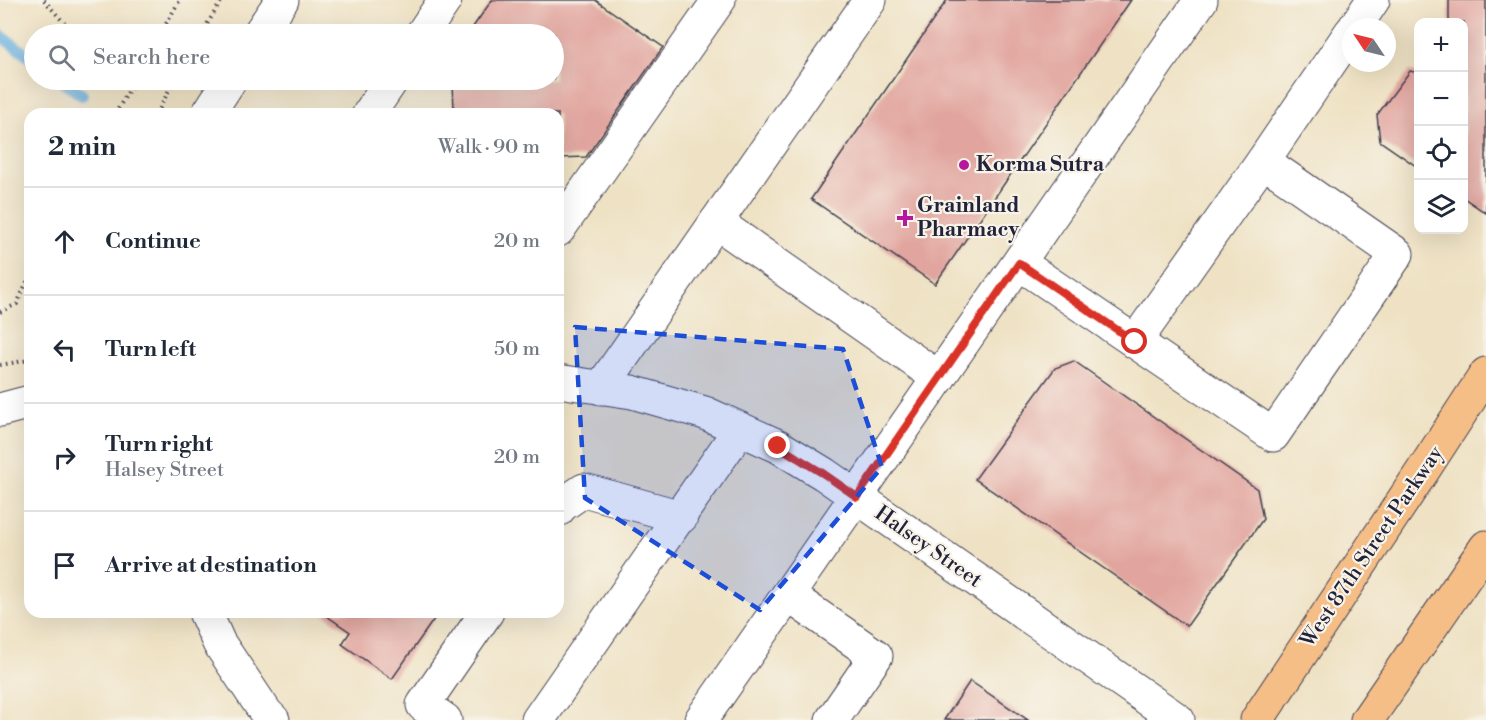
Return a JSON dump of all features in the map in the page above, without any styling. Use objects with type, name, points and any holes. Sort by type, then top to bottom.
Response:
[{"type":"main road","name":"West 87th Street Parkway","points":[[1257,720],[1486,374]]},
{"type":"main road","points":[[1367,720],[1486,547]]},
{"type":"street","points":[[266,24],[282,0]]},
{"type":"street","points":[[429,24],[445,0]]},
{"type":"street","points":[[564,221],[719,0]]},
{"type":"street","points":[[601,388],[870,0]]},
{"type":"street","points":[[701,720],[1201,0]]},
{"type":"street","points":[[1361,18],[1373,0]]},
{"type":"street","points":[[1135,342],[1342,45]]},
{"type":"street","points":[[212,108],[224,90]]},
{"type":"street","points":[[373,108],[385,90]]},
{"type":"street","points":[[1019,263],[1273,435],[1397,254],[1263,160]]},
{"type":"street","points":[[716,222],[939,378]]},
{"type":"street","name":"Halsey Street","points":[[564,382],[633,392],[705,413],[778,446],[824,474],[1178,720]]},
{"type":"street","points":[[0,410],[24,404]]},
{"type":"street","points":[[538,720],[740,429]]},
{"type":"street","points":[[564,504],[584,490],[681,517]]},
{"type":"street","points":[[788,595],[876,656],[832,720]]},
{"type":"street","points":[[208,618],[219,643],[273,720]]},
{"type":"street","points":[[445,720],[423,705],[484,618]]},
{"type":"path","points":[[44,0],[65,24]]},
{"type":"path","points":[[166,24],[180,0]]},
{"type":"path","points":[[207,24],[222,0]]},
{"type":"path","points":[[118,108],[128,90]]},
{"type":"path","points":[[160,108],[169,90]]},
{"type":"path","points":[[0,312],[17,304],[24,288]]},
{"type":"path","points":[[0,365],[24,361]]},
{"type":"highlighted area","points":[[575,327],[843,349],[882,467],[760,610],[585,498]]},
{"type":"building","points":[[492,0],[595,0],[663,47],[586,157],[564,158],[564,108],[454,108],[453,90],[564,90],[564,24],[475,24]]},
{"type":"building","points":[[947,0],[1131,0],[935,284],[811,199]]},
{"type":"building","points":[[1449,0],[1486,0],[1486,213],[1468,201],[1468,18],[1449,18]]},
{"type":"building","points":[[1410,71],[1414,72],[1414,165],[1380,141],[1377,115]]},
{"type":"building","points":[[1074,361],[1257,489],[1263,519],[1187,626],[975,479],[1055,368]]},
{"type":"building","points":[[330,618],[435,618],[392,679],[342,644],[350,632]]},
{"type":"building","points":[[970,681],[1028,720],[944,720]]},
{"type":"waterway","points":[[0,35],[24,53]]},
{"type":"waterway","points":[[75,90],[82,95]]},
{"type":"place","name":"Korma Sutra","points":[[964,165]]},
{"type":"place","name":"Grainland Pharmacy","points":[[905,218]]},
{"type":"route","points":[[778,446],[857,497],[1019,263],[1135,342]]}]
